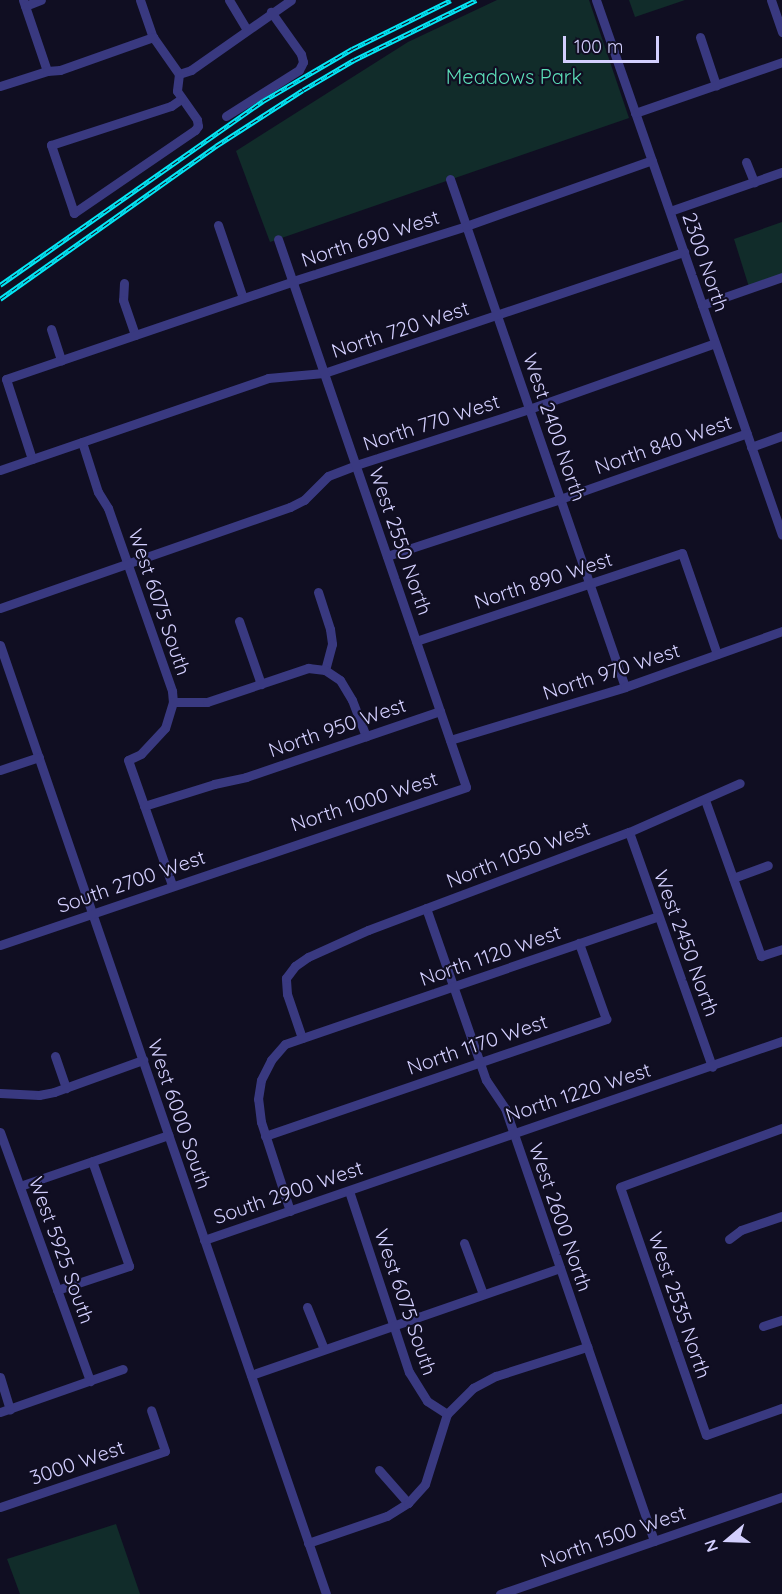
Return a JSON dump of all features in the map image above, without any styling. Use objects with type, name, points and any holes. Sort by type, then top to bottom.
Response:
[{"type":"street","points":[[41,0],[24,3],[47,71]]},
{"type":"street","points":[[140,0],[153,37],[179,74],[177,91],[198,126],[74,213],[51,145],[171,106],[181,99]]},
{"type":"street","points":[[229,0],[247,30]]},
{"type":"street","points":[[179,74],[191,70],[291,0]]},
{"type":"street","name":"2300 North","points":[[596,0],[751,447],[779,515],[782,535]]},
{"type":"street","points":[[771,0],[782,32]]},
{"type":"street","points":[[226,116],[299,70],[303,62],[301,54],[271,12]]},
{"type":"street","points":[[4,85],[47,71],[60,70],[153,37]]},
{"type":"street","points":[[700,37],[716,85]]},
{"type":"street","points":[[635,113],[782,63]]},
{"type":"street","name":"North 690 West","points":[[32,459],[6,379],[243,298],[466,226],[652,160]]},
{"type":"street","points":[[746,162],[754,182]]},
{"type":"street","points":[[670,211],[782,172]]},
{"type":"street","name":"West 2400 North","points":[[450,179],[626,687]]},
{"type":"street","points":[[218,225],[243,298]]},
{"type":"street","name":"West 2550 North","points":[[278,239],[466,787]]},
{"type":"street","name":"North 720 West","points":[[0,470],[268,378],[324,374],[684,252]]},
{"type":"street","points":[[702,304],[782,278]]},
{"type":"street","points":[[124,283],[123,300],[135,335]]},
{"type":"street","points":[[51,329],[61,360]]},
{"type":"street","name":"North 770 West","points":[[0,608],[290,507],[304,500],[328,476],[356,465],[529,409],[715,343]]},
{"type":"street","name":"North 840 West","points":[[387,556],[560,499],[747,433]]},
{"type":"street","points":[[751,447],[782,436]]},
{"type":"street","name":"West 6075 South","points":[[82,442],[172,691],[173,702],[165,728],[141,754],[128,760],[144,806]]},
{"type":"street","name":"North 890 West","points":[[416,641],[682,553],[717,654]]},
{"type":"street","points":[[318,592],[330,629],[332,644],[326,670]]},
{"type":"street","points":[[239,621],[261,684]]},
{"type":"street","name":"North 970 West","points":[[450,740],[626,687],[782,631]]},
{"type":"street","name":"West 6000 South","points":[[0,645],[94,913],[326,1594]]},
{"type":"street","points":[[173,702],[219,699],[308,668],[326,670],[340,680],[352,700],[366,736]]},
{"type":"street","name":"North 950 West","points":[[144,806],[214,784],[246,777],[440,711]]},
{"type":"street","points":[[0,771],[39,757]]},
{"type":"street","name":"North 1050 West","points":[[302,1038],[287,993],[286,978],[295,966],[308,957],[426,908],[628,832],[740,783]]},
{"type":"street","name":"North 1000 West","points":[[274,850],[466,787]]},
{"type":"street","points":[[705,800],[761,956],[782,949]]},
{"type":"street","points":[[144,806],[172,885]]},
{"type":"street","name":"West 2450 North","points":[[628,832],[712,1066]]},
{"type":"street","name":"South 2700 West","points":[[0,945],[274,850]]},
{"type":"street","points":[[733,878],[768,865]]},
{"type":"street","name":"West 2600 North","points":[[426,908],[486,1080],[505,1108],[654,1541]]},
{"type":"street","name":"North 1120 West","points":[[265,1136],[258,1099],[261,1080],[271,1060],[285,1044],[658,916]]},
{"type":"street","name":"North 1170 West","points":[[265,1136],[606,1019],[579,943]]},
{"type":"street","name":"North 1220 West","points":[[384,1177],[782,1041]]},
{"type":"street","points":[[55,1056],[66,1088]]},
{"type":"street","points":[[0,1093],[39,1095],[66,1088],[143,1060]]},
{"type":"street","name":"West 2535 North","points":[[782,1128],[620,1187],[706,1435],[782,1408]]},
{"type":"street","name":"West 5925 South","points":[[0,1132],[90,1381]]},
{"type":"street","points":[[20,1186],[168,1135]]},
{"type":"street","points":[[265,1136],[290,1211]]},
{"type":"street","points":[[57,1290],[129,1266],[92,1161]]},
{"type":"street","name":"South 2900 West","points":[[204,1240],[384,1177]]},
{"type":"street","name":"West 6075 South","points":[[349,1191],[417,1389],[428,1401],[447,1414]]},
{"type":"street","points":[[729,1239],[741,1230],[782,1216]]},
{"type":"street","points":[[464,1243],[483,1294]]},
{"type":"street","points":[[251,1375],[560,1268]]},
{"type":"street","points":[[308,1306],[324,1349]]},
{"type":"street","points":[[763,1326],[782,1320]]},
{"type":"street","points":[[308,1543],[387,1516],[408,1503],[425,1484],[447,1414],[473,1388],[496,1376],[587,1347]]},
{"type":"street","points":[[0,1412],[123,1369]]},
{"type":"street","points":[[0,1377],[10,1408]]},
{"type":"street","name":"3000 West","points":[[0,1507],[165,1451],[151,1410]]},
{"type":"street","points":[[379,1470],[408,1503]]},
{"type":"street","name":"North 1500 West","points":[[500,1594],[782,1497]]},
{"type":"green space","name":"Meadows Park","points":[[497,0],[589,0],[629,118],[270,242],[236,151],[408,42]]},
{"type":"green space","points":[[629,0],[685,0],[635,17]]},
{"type":"green space","points":[[782,222],[782,275],[749,287],[734,239]]},
{"type":"green space","points":[[116,1524],[140,1594],[20,1594],[7,1559]]},
{"type":"railway","points":[[0,285],[263,101],[352,49],[451,0]]},
{"type":"railway","points":[[0,299],[216,146],[303,90],[354,60],[476,0]]}]
